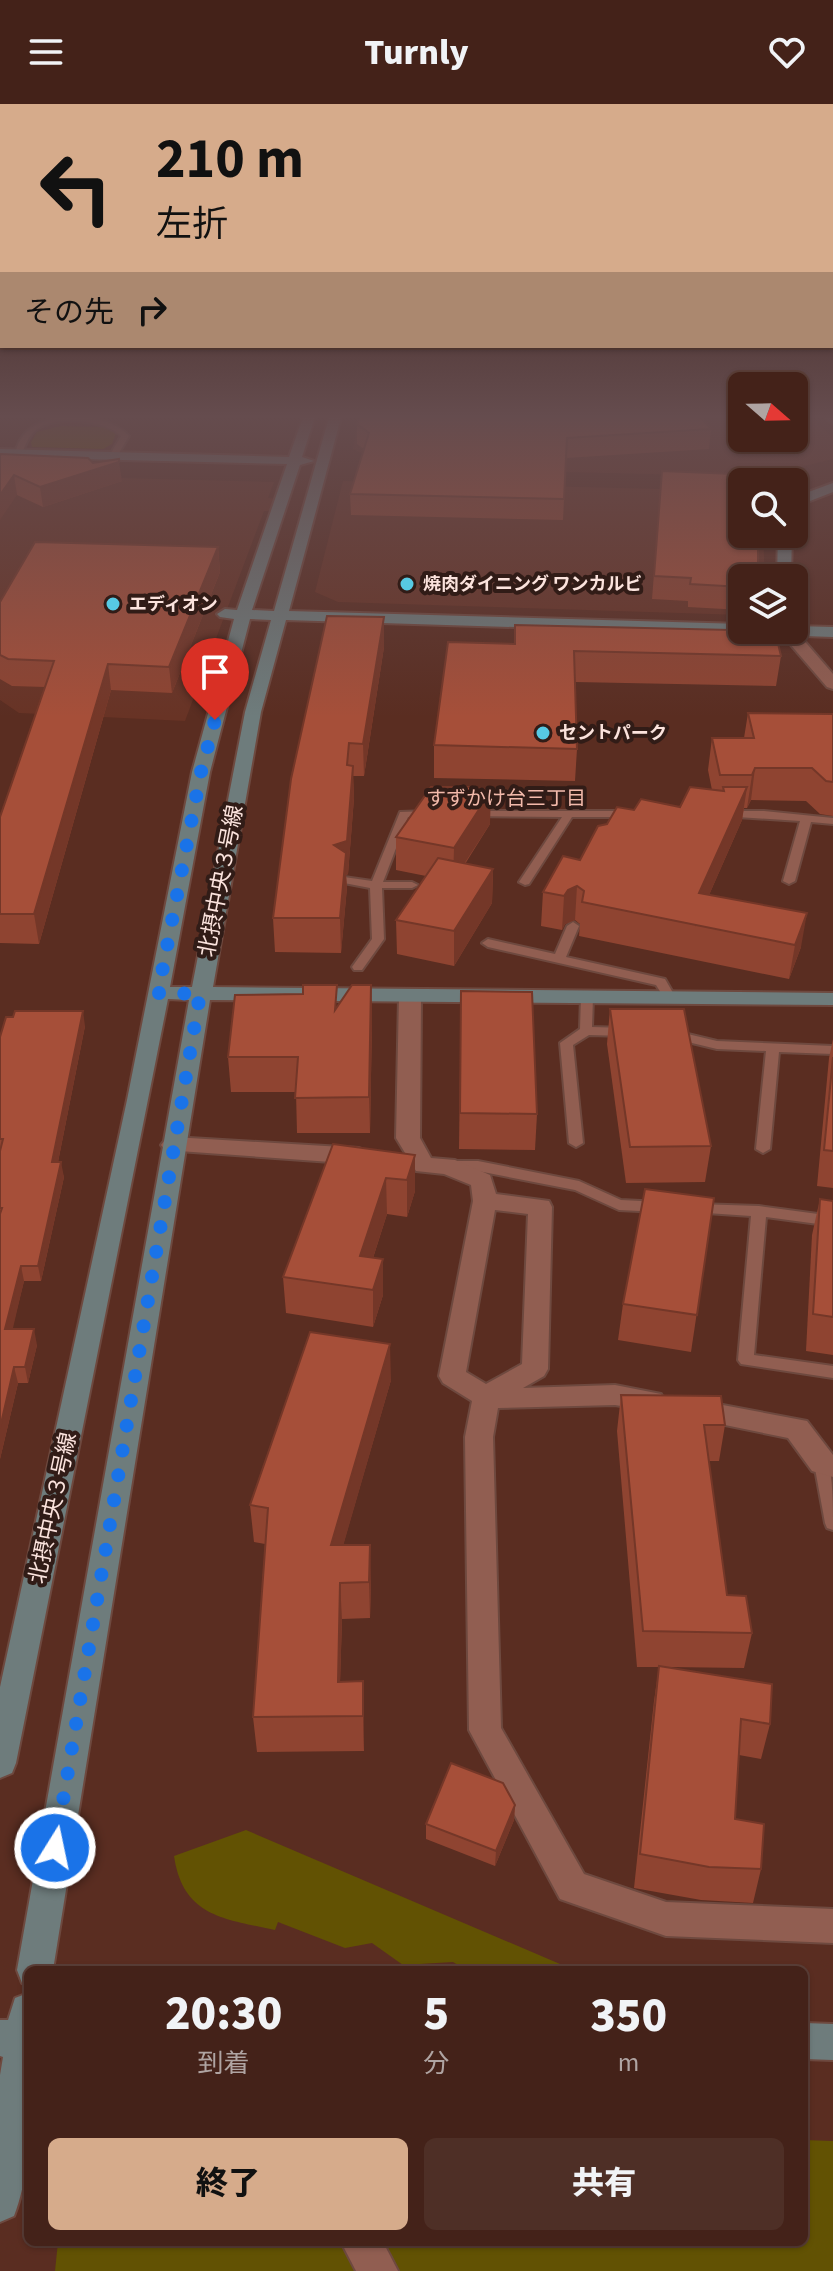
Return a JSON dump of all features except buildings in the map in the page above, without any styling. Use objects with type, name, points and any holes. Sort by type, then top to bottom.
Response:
[{"type":"street","name":"北摂中央３号線","points":[[0,1763],[234,615],[272,515]]},
{"type":"street","name":"北摂中央３号線","points":[[36,1966],[200,994],[253,712],[306,515]]},
{"type":"street","points":[[234,615],[728,629]]},
{"type":"street","points":[[808,631],[833,632]]},
{"type":"street","points":[[798,644],[833,684]]},
{"type":"street","points":[[158,993],[833,999]]},
{"type":"street","points":[[410,997],[408,1138],[436,1166]]},
{"type":"street","points":[[173,1145],[386,1157],[436,1166],[482,1181],[485,1201],[452,1376],[486,1397],[529,1399],[615,1395],[797,1429],[828,1465]]},
{"type":"street","points":[[485,1201],[540,1207],[535,1369],[486,1397]]},
{"type":"street","points":[[486,1397],[479,1437],[485,1730],[572,1887],[666,1919],[833,1926]]},
{"type":"street","points":[[0,2202],[21,2034]]},
{"type":"street","points":[[808,2041],[833,2042]]},
{"type":"street","points":[[363,2246],[378,2271]]},
{"type":"lane","points":[[358,967],[378,939],[376,885],[404,814],[449,814]]},
{"type":"lane","points":[[464,814],[642,814],[634,824]]},
{"type":"lane","points":[[525,882],[569,814]]},
{"type":"lane","points":[[718,814],[764,814],[833,821]]},
{"type":"lane","points":[[789,881],[806,820]]},
{"type":"lane","points":[[344,880],[376,885],[412,885]]},
{"type":"lane","points":[[559,959],[573,926]]},
{"type":"lane","points":[[488,943],[661,982],[670,998]]},
{"type":"lane","points":[[586,1031],[587,997]]},
{"type":"lane","points":[[576,1143],[566,1043],[586,1031],[648,1033],[717,1045],[833,1050]]},
{"type":"lane","points":[[763,1149],[773,1049]]},
{"type":"lane","points":[[436,1166],[478,1166],[579,1186],[619,1205],[759,1211],[833,1221]]},
{"type":"lane","points":[[759,1211],[746,1360],[833,1372]]},
{"type":"lane","points":[[828,1465],[833,1523]]},
{"type":"shaded area","points":[[0,515],[262,515],[185,721],[19,713],[0,700]]},
{"type":"shaded area","points":[[334,515],[728,515],[728,548],[764,548],[764,564],[728,564],[728,615],[338,602],[315,592]]},
{"type":"shaded area","points":[[246,1830],[565,1966],[460,1966],[453,1962],[403,1965],[372,1943],[345,1948],[278,1922],[275,1930],[223,1918],[209,1912],[187,1892],[174,1856]]},
{"type":"shaded area","points":[[808,2140],[833,2141],[833,2271],[55,2271],[58,2246],[808,2246]]},
{"type":"place","name":"焼肉ダイニング ワンカルビ","points":[[407,584]]},
{"type":"place","name":"エディオン","points":[[113,604]]},
{"type":"place","name":"セントパーク","points":[[543,733]]},
{"type":"district","name":"すずかけ台三丁目","points":[[506,799]]},
{"type":"route","points":[[55,1848],[200,994],[158,993],[201,772],[215,720]]}]
